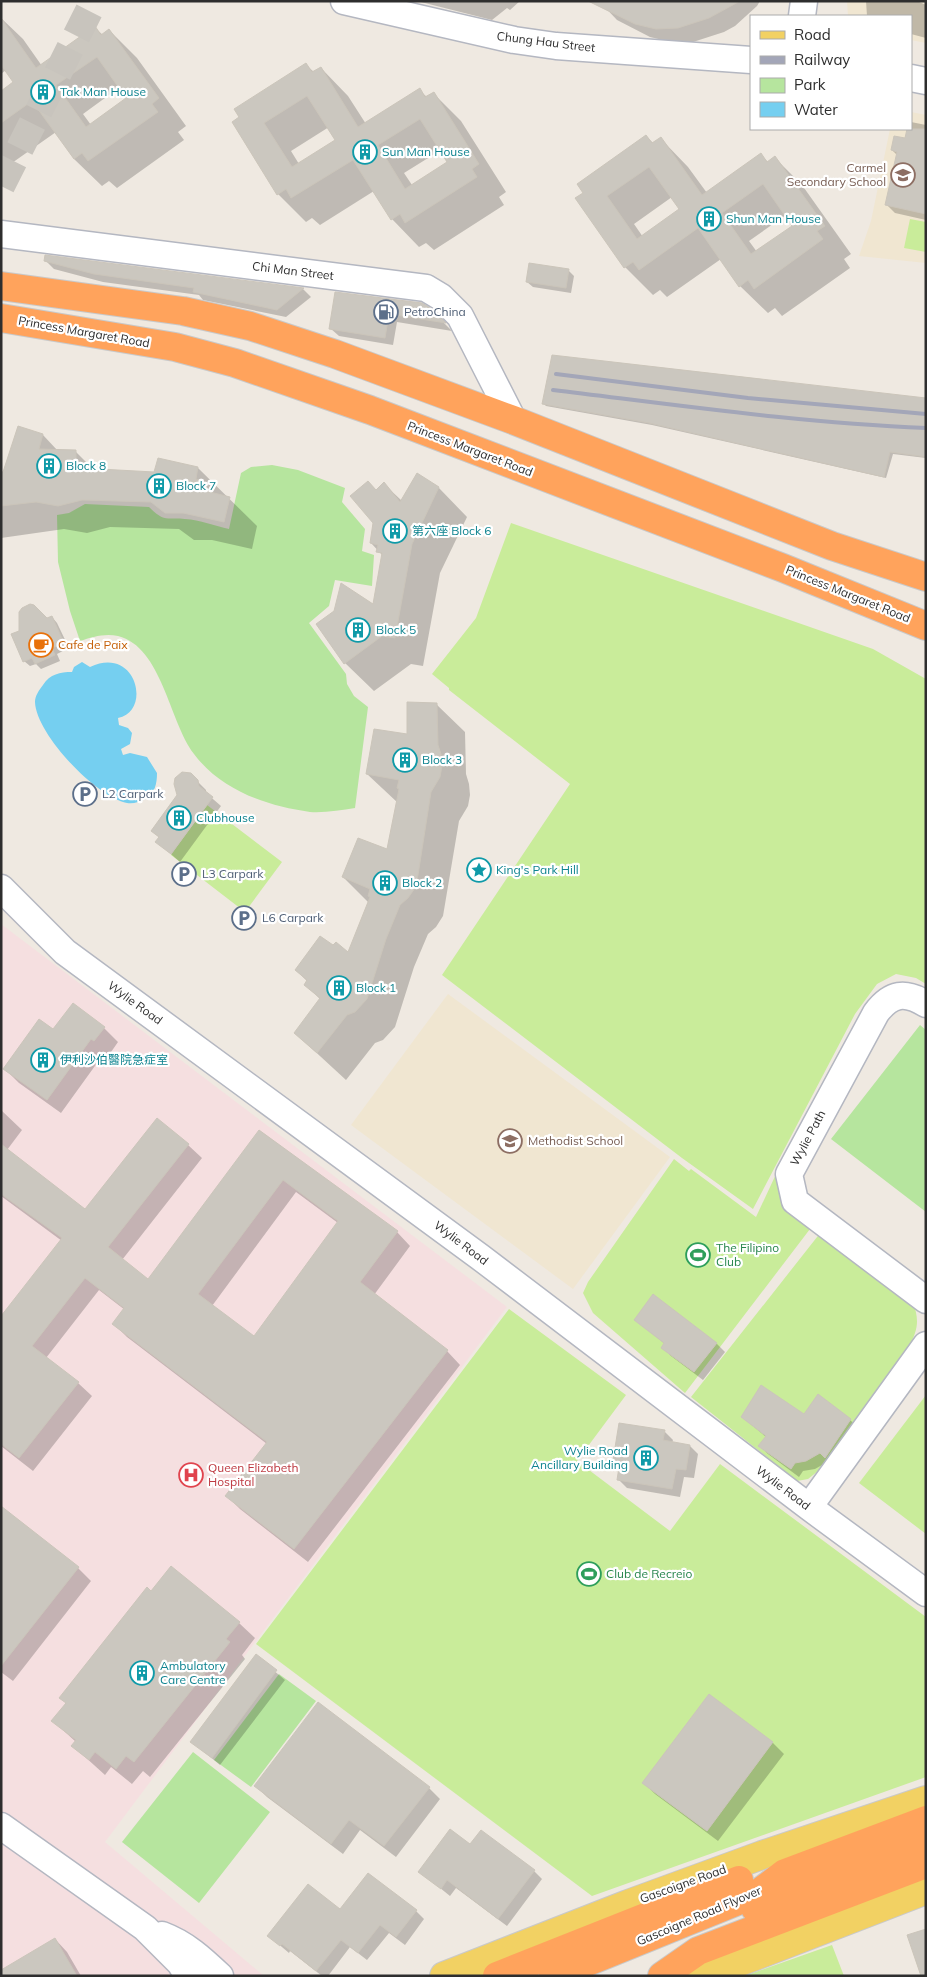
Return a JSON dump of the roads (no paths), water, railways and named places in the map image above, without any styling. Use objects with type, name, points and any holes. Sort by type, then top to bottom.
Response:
[{"type":"highway","points":[[1,286],[183,311],[250,326],[335,354],[513,420],[832,546],[926,577]]},
{"type":"highway","name":"Princess Margaret Road","points":[[1,318],[176,347],[235,363],[353,404],[783,568],[926,626]]},
{"type":"highway","name":"Gascoigne Road Flyover","points":[[553,1976],[760,1892],[785,1873],[926,1820]]},
{"type":"highway","name":"Gascoigne Road Flyover","points":[[580,1976],[926,1841]]},
{"type":"highway","points":[[662,1976],[698,1951],[926,1864]]},
{"type":"highway","points":[[497,1976],[753,1875],[785,1873]]},
{"type":"main road","name":"Gascoigne Road","points":[[444,1976],[628,1904],[762,1855],[926,1800]]},
{"type":"main road","points":[[698,1976],[709,1974],[926,1890]]},
{"type":"street","name":"Chung Hau Street","points":[[344,1],[514,40],[556,46],[750,60]]},
{"type":"street","points":[[802,15],[804,1]]},
{"type":"street","points":[[912,78],[926,81]]},
{"type":"street","name":"Chi Man Street","points":[[1,234],[426,288],[440,297],[460,316],[513,420]]},
{"type":"street","name":"Wylie Road","points":[[1,888],[65,952],[456,1240],[809,1508],[926,1593]]},
{"type":"street","name":"Wylie Path","points":[[926,1004],[917,998],[906,995],[889,998],[883,1004],[825,1105],[789,1174],[796,1201],[926,1300]]},
{"type":"street","points":[[809,1508],[926,1345]]},
{"type":"street","points":[[1,1826],[145,1928],[180,1963],[188,1976]]},
{"type":"street","points":[[145,1928],[175,1939],[196,1952],[220,1976]]},
{"type":"water","points":[[82,662],[90,667],[106,663],[119,665],[128,672],[134,682],[135,704],[128,713],[118,718],[119,725],[128,728],[132,733],[130,744],[121,749],[123,755],[130,753],[147,757],[157,773],[153,791],[141,801],[127,803],[114,798],[85,777],[56,746],[38,715],[35,702],[39,691],[46,681],[56,674],[72,672],[74,667]]},
{"type":"tunnel","points":[[1,186],[94,1]]},
{"type":"railway","points":[[556,374],[748,398],[926,414]]},
{"type":"railway","points":[[553,390],[786,418],[926,428]]},
{"type":"place","name":"Tak Man House","points":[[43,92]]},
{"type":"place","name":"Sun Man House","points":[[365,152]]},
{"type":"place","name":"Carmel Secondary School","points":[[903,175]]},
{"type":"place","name":"Shun Man House","points":[[709,219]]},
{"type":"place","name":"PetroChina","points":[[386,312]]},
{"type":"place","name":"Block 8","points":[[49,466]]},
{"type":"place","name":"Block 7","points":[[159,486]]},
{"type":"place","name":"第六座 Block 6","points":[[395,531]]},
{"type":"place","name":"Block 5","points":[[358,630]]},
{"type":"place","name":"Cafe de Paix","points":[[41,645]]},
{"type":"place","name":"Block 3","points":[[405,760]]},
{"type":"place","name":"L2 Carpark","points":[[85,794]]},
{"type":"place","name":"Clubhouse","points":[[179,818]]},
{"type":"place","name":"King's Park Hill","points":[[479,870]]},
{"type":"place","name":"L3 Carpark","points":[[184,874]]},
{"type":"place","name":"Block 2","points":[[385,883]]},
{"type":"place","name":"L6 Carpark","points":[[244,918]]},
{"type":"place","name":"Block 1","points":[[339,988]]},
{"type":"place","name":"伊利沙伯醫院急症室","points":[[43,1060]]},
{"type":"place","name":"Methodist School","points":[[510,1141]]},
{"type":"place","name":"The Filipino Club","points":[[698,1255]]},
{"type":"place","name":"Wylie Road Ancillary Building","points":[[646,1458]]},
{"type":"place","name":"Queen Elizabeth Hospital","points":[[191,1475]]},
{"type":"place","name":"Club de Recreio","points":[[589,1574]]},
{"type":"place","name":"Ambulatory Care Centre","points":[[142,1673]]}]
